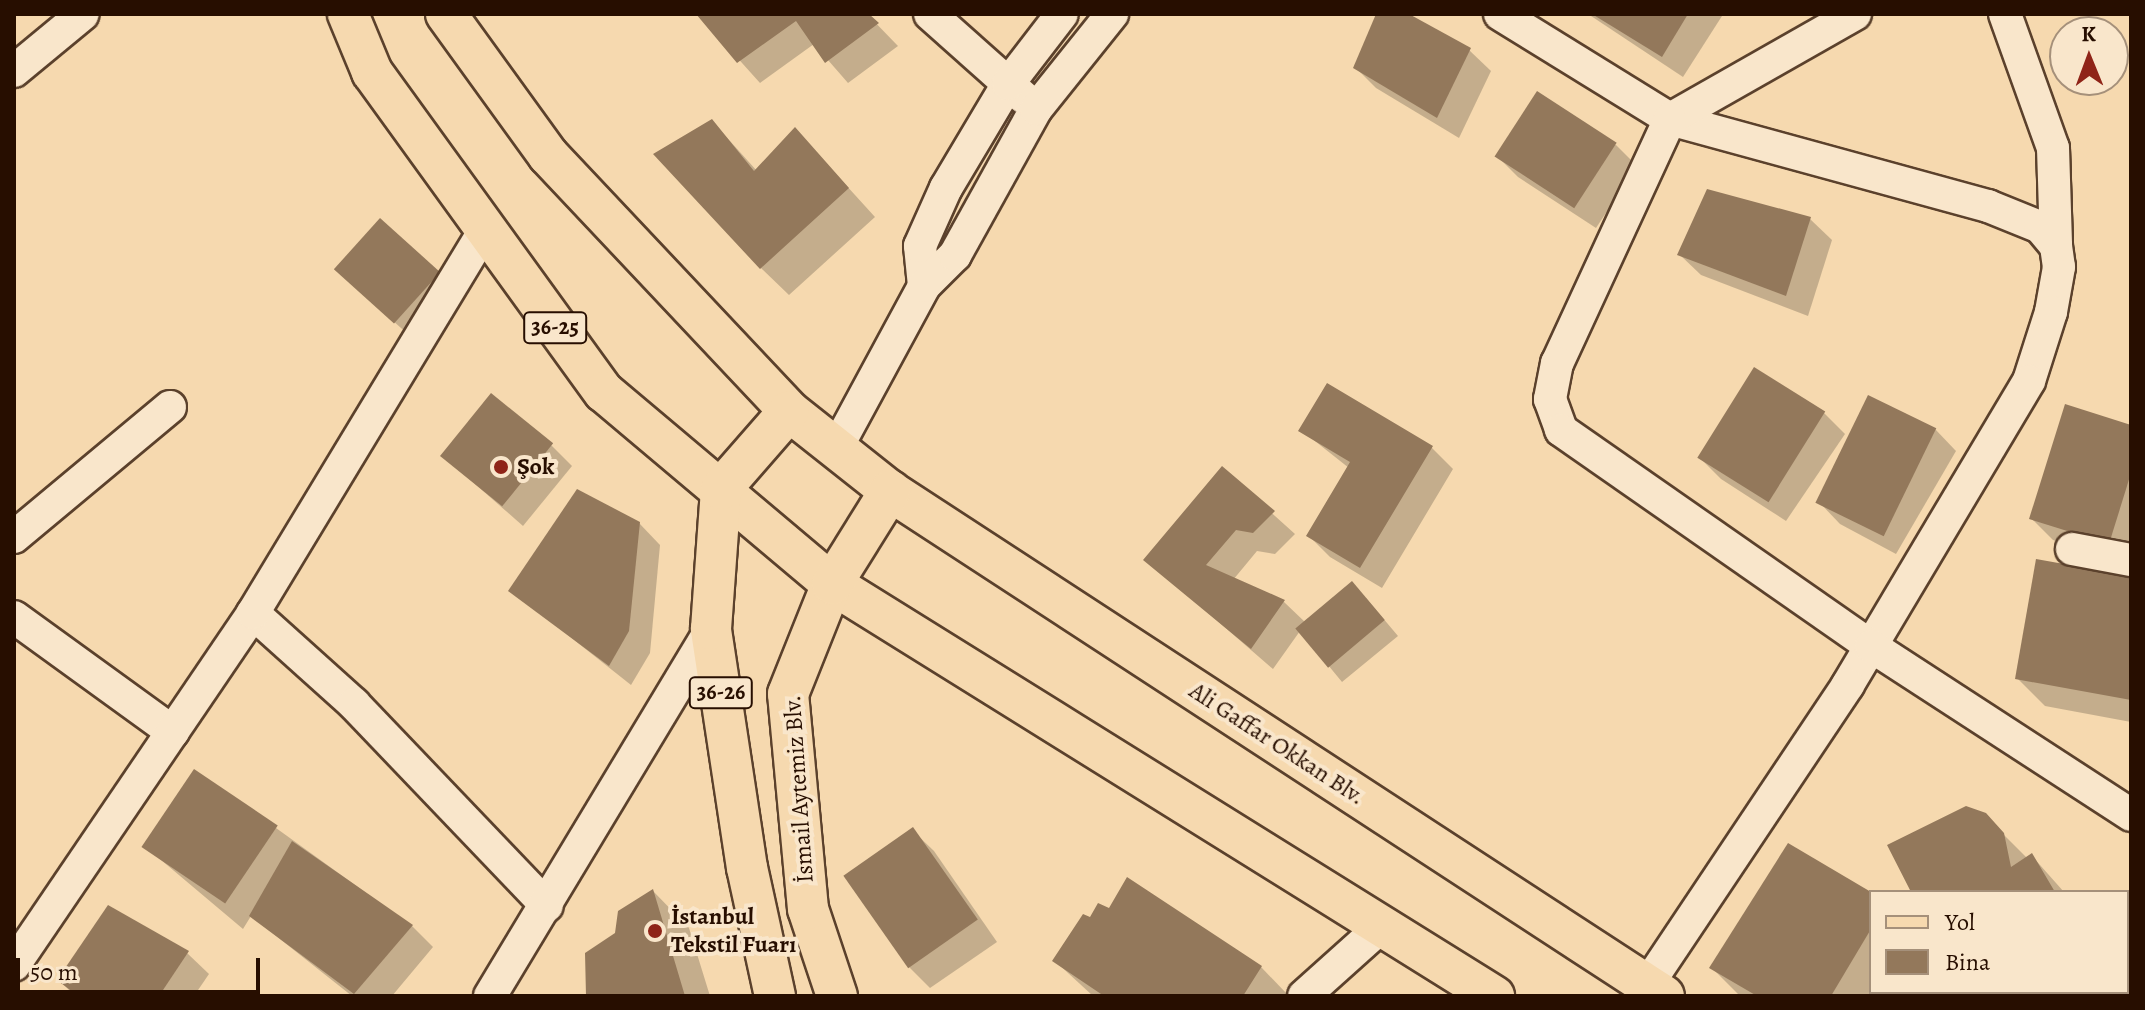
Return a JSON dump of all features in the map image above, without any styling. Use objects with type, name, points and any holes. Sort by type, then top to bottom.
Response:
[{"type":"main road","name":"36-25","points":[[348,14],[372,72],[483,233],[604,392],[832,584]]},
{"type":"main road","name":"Ali Gaffar Okkan Blv.","points":[[446,14],[548,155],[789,411],[836,449],[890,491],[1656,990]]},
{"type":"main road","points":[[721,489],[789,411]]},
{"type":"main road","name":"36-26","points":[[721,489],[711,629],[747,868],[775,996]]},
{"type":"main road","name":"36-26","points":[[832,584],[890,491]]},
{"type":"main road","points":[[832,584],[1494,996]]},
{"type":"main road","name":"İsmail Aytemiz Blv.","points":[[832,584],[788,694],[808,909],[837,996]]},
{"type":"street","points":[[14,71],[83,14]]},
{"type":"street","points":[[930,14],[1036,109]]},
{"type":"street","points":[[924,286],[920,246],[953,176],[1008,84],[1062,14]]},
{"type":"street","points":[[836,449],[924,286],[955,255],[1036,109],[1112,14]]},
{"type":"street","points":[[1500,14],[1670,119],[1988,206],[2040,227],[2056,246]]},
{"type":"street","points":[[1855,14],[1670,119],[1557,363],[1550,399],[1561,430],[1871,646],[2131,815]]},
{"type":"street","points":[[1656,990],[1871,646],[2029,381],[2051,312],[2059,267],[2053,148],[2005,14]]},
{"type":"street","points":[[14,965],[253,613],[483,233]]},
{"type":"street","points":[[14,537],[170,407]]},
{"type":"street","points":[[2072,549],[2131,560]]},
{"type":"street","points":[[253,613],[354,704],[547,906]]},
{"type":"street","points":[[14,617],[173,732]]},
{"type":"street","points":[[490,996],[547,906],[711,629]]},
{"type":"street","points":[[1304,996],[1382,926]]},
{"type":"building","points":[[696,14],[869,14],[879,23],[825,63],[796,21],[737,63]]},
{"type":"building","points":[[1376,14],[1409,14],[1471,48],[1437,118],[1353,68]]},
{"type":"building","points":[[1592,14],[1688,14],[1662,57]]},
{"type":"building","points":[[1537,91],[1617,143],[1574,208],[1495,156]]},
{"type":"building","points":[[712,119],[754,171],[795,127],[849,188],[760,269],[653,154]]},
{"type":"building","points":[[1707,189],[1811,217],[1786,296],[1677,255]]},
{"type":"building","points":[[380,218],[440,272],[394,323],[334,269]]},
{"type":"building","points":[[1754,367],[1825,412],[1769,502],[1697,458]]},
{"type":"building","points":[[1327,383],[1433,446],[1360,568],[1306,536],[1350,462],[1298,431]]},
{"type":"building","points":[[491,393],[553,443],[502,506],[440,456]]},
{"type":"building","points":[[1868,395],[1936,428],[1884,536],[1815,503]]},
{"type":"building","points":[[2065,404],[2131,425],[2131,473],[2109,544],[2029,519]]},
{"type":"building","points":[[1222,466],[1275,511],[1253,533],[1236,530],[1206,565],[1285,600],[1251,649],[1143,560]]},
{"type":"building","points":[[577,489],[640,522],[629,631],[609,666],[508,591]]},
{"type":"building","points":[[2036,559],[2131,576],[2131,700],[2015,679]]},
{"type":"building","points":[[1352,581],[1385,620],[1328,668],[1295,629]]},
{"type":"building","points":[[194,769],[278,825],[225,903],[141,847]]},
{"type":"building","points":[[1966,806],[1986,813],[2004,833],[2011,867],[2032,853],[2054,890],[1910,890],[1887,845]]},
{"type":"building","points":[[913,827],[978,920],[908,968],[843,876]]},
{"type":"building","points":[[292,841],[413,925],[354,994],[249,916]]},
{"type":"building","points":[[1788,843],[1869,891],[1869,932],[1831,996],[1757,996],[1709,968]]},
{"type":"building","points":[[1127,877],[1262,966],[1243,996],[1104,996],[1052,961],[1083,914],[1090,917],[1098,903],[1109,908]]},
{"type":"building","points":[[653,889],[685,996],[586,996],[585,953],[615,933],[618,911]]},
{"type":"building","points":[[108,905],[189,951],[159,996],[78,996],[57,980]]},
{"type":"place","name":"Şok","points":[[501,467]]},
{"type":"place","name":"İstanbul Tekstil Fuarı","points":[[655,931]]}]
